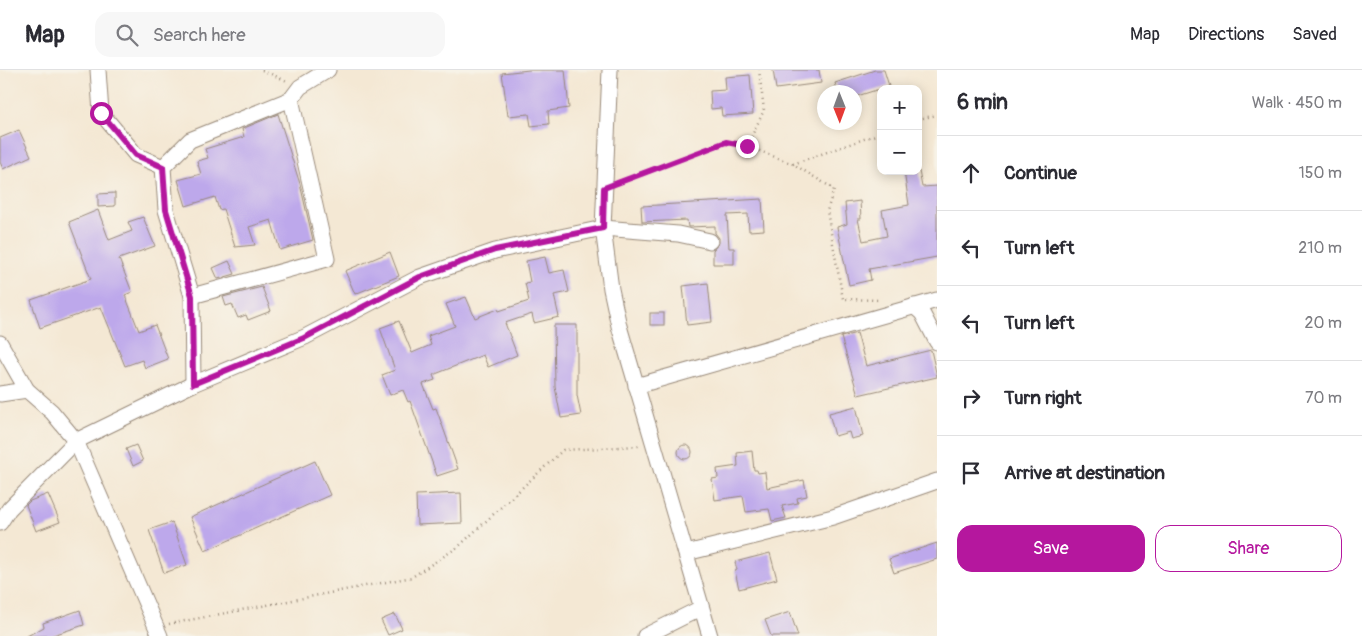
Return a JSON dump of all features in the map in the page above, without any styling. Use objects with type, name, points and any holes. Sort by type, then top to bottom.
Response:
[{"type":"street","points":[[98,70],[101,113],[136,155],[163,167]]},
{"type":"street","points":[[193,384],[192,296],[166,210],[163,167],[190,140],[295,93],[328,70]]},
{"type":"street","points":[[610,70],[603,228],[611,289],[619,326],[653,446],[710,636]]},
{"type":"street","points":[[192,296],[327,259],[295,93]]},
{"type":"street","points":[[0,523],[9,509],[76,441],[193,384],[304,338],[420,277],[495,250],[603,228],[678,234],[710,241]]},
{"type":"street","points":[[636,386],[937,300]]},
{"type":"street","points":[[914,306],[922,313],[937,342]]},
{"type":"street","points":[[0,343],[27,390],[52,412],[76,441],[158,631]]},
{"type":"street","points":[[0,394],[27,390]]},
{"type":"street","points":[[686,554],[833,517],[937,481]]},
{"type":"street","points":[[645,636],[701,608]]},
{"type":"path","points":[[262,70],[295,93]]},
{"type":"path","points":[[747,146],[764,110],[759,70]]},
{"type":"path","points":[[922,118],[937,114]]},
{"type":"path","points":[[793,164],[877,135]]},
{"type":"path","points":[[604,188],[726,142],[747,146],[793,164],[834,189],[827,211],[843,299],[885,301]]},
{"type":"path","points":[[158,631],[412,577],[458,547],[563,450],[653,446]]},
{"type":"building","points":[[529,70],[565,70],[569,108],[548,111],[549,124],[531,126],[529,114],[508,116],[502,73]]},
{"type":"building","points":[[773,70],[819,70],[821,83],[776,89]]},
{"type":"building","points":[[875,70],[884,70],[889,85],[877,85],[877,90],[862,94],[862,85],[836,85],[835,83]]},
{"type":"building","points":[[750,75],[753,114],[722,116],[721,108],[711,109],[710,91],[726,90],[725,77]]},
{"type":"building","points":[[278,114],[300,184],[313,240],[280,250],[271,220],[249,227],[255,245],[235,247],[223,209],[219,210],[215,197],[186,206],[178,180],[201,174],[197,161],[208,158],[205,149],[244,137],[242,129]]},
{"type":"building","points":[[19,130],[31,156],[3,169],[0,162],[0,138]]},
{"type":"building","points":[[905,175],[920,175],[922,187],[937,186],[937,257],[869,269],[871,280],[849,285],[837,227],[847,224],[845,203],[860,201],[861,219],[858,219],[863,241],[887,236],[882,210],[909,205]]},
{"type":"building","points":[[115,193],[115,206],[98,207],[98,194]]},
{"type":"building","points":[[762,199],[764,230],[749,231],[748,214],[727,215],[729,248],[734,248],[734,264],[713,264],[713,250],[719,243],[719,238],[715,233],[715,226],[688,227],[687,220],[642,222],[641,206]]},
{"type":"building","points":[[98,210],[109,240],[132,231],[128,222],[143,217],[155,246],[119,259],[132,292],[125,295],[139,331],[155,325],[168,359],[145,368],[142,360],[125,366],[101,307],[40,328],[31,300],[91,279],[69,222]]},
{"type":"building","points":[[390,252],[399,276],[355,294],[345,271]]},
{"type":"building","points":[[545,257],[549,273],[564,270],[569,292],[554,295],[559,317],[534,323],[532,314],[505,323],[517,355],[488,367],[483,355],[433,375],[435,380],[423,384],[433,409],[436,408],[458,469],[437,476],[410,401],[408,402],[403,390],[390,395],[382,375],[395,370],[380,328],[399,321],[412,353],[431,345],[428,336],[455,326],[446,304],[466,297],[475,318],[498,309],[499,311],[529,301],[525,283],[530,282],[526,261]]},
{"type":"building","points":[[229,261],[235,274],[218,279],[213,268]]},
{"type":"building","points":[[708,283],[712,322],[687,325],[683,286]]},
{"type":"building","points":[[262,287],[271,311],[248,320],[246,315],[238,318],[232,304],[226,306],[223,297]]},
{"type":"building","points":[[650,313],[664,313],[664,325],[650,325]]},
{"type":"building","points":[[554,325],[577,325],[577,395],[581,415],[561,418],[555,387]]},
{"type":"building","points":[[857,333],[866,366],[931,350],[937,377],[858,395],[841,337]]},
{"type":"building","points":[[856,406],[863,436],[851,439],[849,432],[835,436],[829,413]]},
{"type":"building","points":[[136,445],[143,461],[133,466],[126,449]]},
{"type":"building","points":[[682,445],[688,445],[692,452],[688,459],[682,459],[678,455],[678,449]]},
{"type":"building","points":[[752,451],[754,470],[757,470],[758,473],[765,472],[767,488],[804,480],[807,496],[797,498],[798,503],[782,506],[786,518],[772,521],[769,509],[746,512],[743,496],[715,500],[712,479],[718,478],[717,469],[738,466],[737,453]]},
{"type":"building","points":[[315,461],[330,495],[205,551],[190,517]]},
{"type":"building","points":[[461,493],[462,523],[417,525],[416,495]]},
{"type":"building","points":[[48,494],[60,522],[36,531],[26,505],[30,501]]},
{"type":"building","points":[[172,522],[187,565],[164,573],[149,530]]},
{"type":"building","points":[[937,543],[937,559],[894,573],[889,559]]},
{"type":"building","points":[[770,553],[777,579],[739,589],[735,562]]},
{"type":"building","points":[[80,610],[84,625],[50,636],[27,636],[44,627],[43,623]]},
{"type":"building","points":[[790,612],[798,636],[771,636],[765,620]]},
{"type":"building","points":[[395,614],[402,629],[388,635],[381,620]]},
{"type":"route","points":[[101,113],[136,155],[163,167],[166,210],[192,296],[193,384],[304,338],[420,277],[495,250],[603,228],[604,188],[726,142],[747,146]]}]
